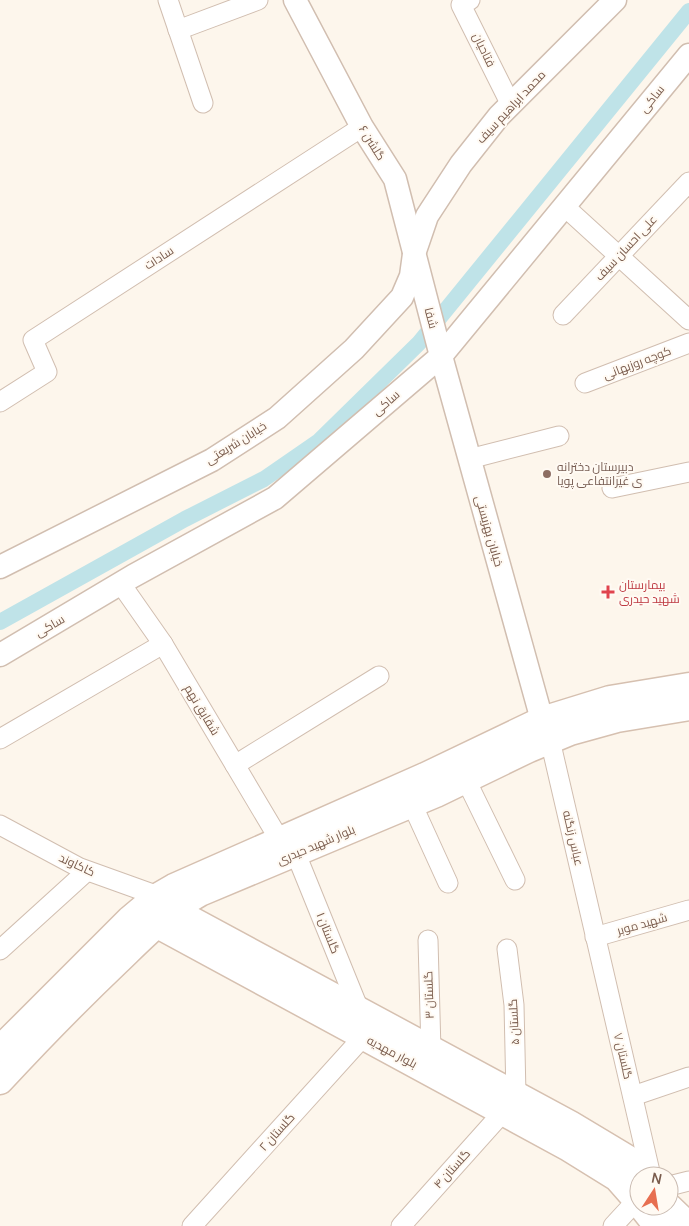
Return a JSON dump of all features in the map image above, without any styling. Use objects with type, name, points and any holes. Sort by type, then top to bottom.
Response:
[{"type":"main road","name":"بلوار شهید حیدری","points":[[0,1048],[155,911],[200,893],[425,776],[546,730],[610,699],[689,686]]},
{"type":"main road","name":"بلوار شهید حیدری","points":[[288,846],[412,804],[466,780],[546,730],[591,725],[689,707]]},
{"type":"main road","name":"بلوار شهید حیدری","points":[[0,1081],[80,997],[155,911]]},
{"type":"main road","name":"بلوار مهدیه","points":[[155,911],[362,1025],[510,1103],[619,1153],[635,1166]]},
{"type":"main road","name":"بلوار مهدیه","points":[[362,1025],[431,1050],[510,1103]]},
{"type":"main road","points":[[678,1216],[689,1226]]},
{"type":"street","points":[[168,0],[203,103]]},
{"type":"street","points":[[178,30],[258,0]]},
{"type":"street","name":"گلشن ۶","points":[[295,0],[362,127],[394,179],[425,296]]},
{"type":"street","name":"فتاحیان","points":[[470,0],[461,5],[511,105]]},
{"type":"street","name":"محمد ابراهیم سیف","points":[[414,254],[427,216],[461,164],[511,105],[615,0]]},
{"type":"street","name":"ساکی","points":[[0,655],[121,584],[275,498],[439,349],[564,206],[689,55]]},
{"type":"street","name":"سادات","points":[[0,402],[47,372],[33,340],[362,127]]},
{"type":"street","name":"علی احسان سیف","points":[[562,315],[689,182]]},
{"type":"street","points":[[564,206],[689,320]]},
{"type":"street","name":"خیابان شریعتی","points":[[0,567],[212,460],[277,418],[354,349],[402,297],[411,276],[414,254]]},
{"type":"street","name":"شفا","points":[[425,296],[439,349]]},
{"type":"street","name":"کوچه روزبهانی","points":[[585,383],[689,343]]},
{"type":"street","name":"خیابان بهزیستی","points":[[439,349],[546,730]]},
{"type":"street","points":[[469,460],[559,436]]},
{"type":"street","points":[[612,488],[689,472]]},
{"type":"street","name":"شقایق نهم","points":[[121,584],[163,644],[235,765],[288,846]]},
{"type":"street","points":[[0,739],[163,644]]},
{"type":"street","points":[[235,765],[379,676]]},
{"type":"street","name":"عباس زنگنه","points":[[546,730],[596,937]]},
{"type":"street","points":[[466,780],[515,880]]},
{"type":"street","points":[[412,804],[448,884]]},
{"type":"street","name":"کاکاوند","points":[[0,825],[87,871],[155,911]]},
{"type":"street","name":"گلستان ۱","points":[[288,846],[362,1025]]},
{"type":"street","points":[[0,950],[87,871]]},
{"type":"street","name":"شهید موبر","points":[[596,937],[689,910]]},
{"type":"street","name":"گلستان ۷","points":[[596,937],[649,1166]]},
{"type":"street","name":"گلستان ۳","points":[[428,940],[431,1050]]},
{"type":"street","name":"گلستان ۵","points":[[507,949],[514,1005],[510,1103]]},
{"type":"street","name":"گلستان ۲","points":[[192,1226],[362,1025]]},
{"type":"street","points":[[632,1096],[689,1077]]},
{"type":"street","name":"گلستان ۴","points":[[401,1226],[510,1103]]},
{"type":"street","points":[[613,1226],[629,1209]]},
{"type":"waterway","points":[[0,622],[185,519],[264,479],[319,441],[419,343],[689,11]]},
{"type":"place","name":"دبیرستان دخترانه ی غیرانتفاعی پویا","points":[[547,474]]},
{"type":"place","name":"بیمارستان شهید حیدری","points":[[608,592]]}]
